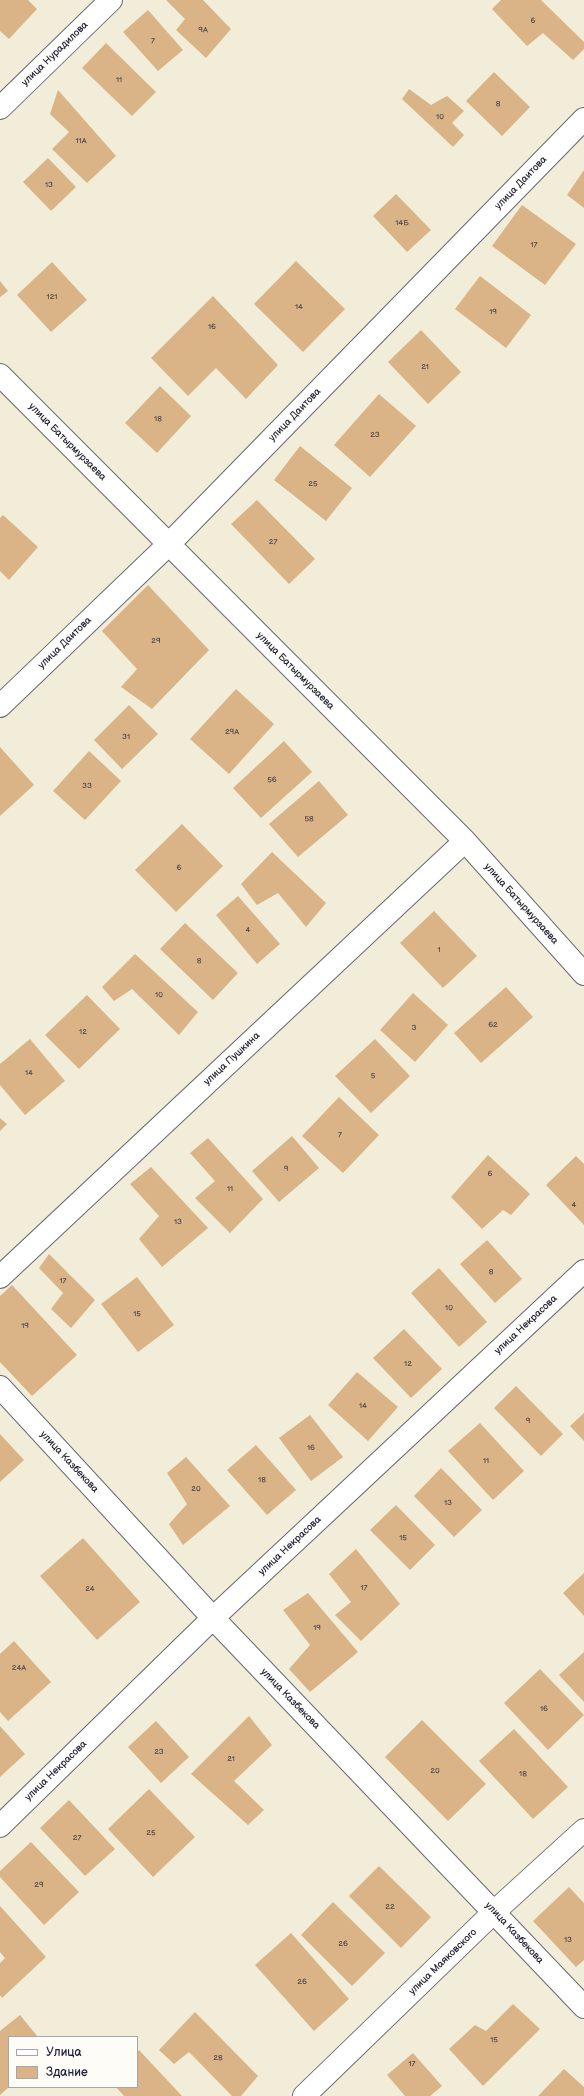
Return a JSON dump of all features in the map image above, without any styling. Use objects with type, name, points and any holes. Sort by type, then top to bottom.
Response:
[{"type":"street","name":"улица Нурадилова","points":[[0,108],[111,0]]},
{"type":"street","name":"улица Даитова","points":[[0,706],[169,544],[584,119]]},
{"type":"street","name":"улица Батырмурзаева","points":[[0,375],[465,841],[584,974]]},
{"type":"street","name":"улица Пушкина","points":[[0,1277],[465,841]]},
{"type":"street","name":"улица Некрасова","points":[[0,1826],[213,1618],[584,1271]]},
{"type":"street","name":"улица Казбекова","points":[[0,1387],[213,1618],[584,2007]]},
{"type":"street","name":"улица Маяковского","points":[[304,2096],[494,1912],[584,1830]]},
{"type":"building","points":[[0,0],[28,0],[37,9],[9,39],[0,31]]},
{"type":"building","points":[[166,0],[203,0],[231,29],[206,58],[176,30],[185,19]]},
{"type":"building","points":[[501,0],[541,0],[584,42],[584,49],[573,60],[543,33],[527,46],[492,9]]},
{"type":"building","points":[[148,10],[183,50],[158,71],[123,32]]},
{"type":"building","points":[[106,43],[156,92],[132,116],[82,68]]},
{"type":"building","points":[[494,72],[530,107],[502,136],[466,101]]},
{"type":"building","points":[[409,89],[431,105],[447,96],[464,111],[452,123],[464,135],[453,147],[402,99]]},
{"type":"building","points":[[58,90],[116,156],[87,183],[52,149],[69,132],[50,114]]},
{"type":"building","points":[[48,158],[76,187],[51,211],[23,182]]},
{"type":"building","points":[[584,170],[584,208],[567,195]]},
{"type":"building","points":[[396,194],[431,230],[407,252],[373,216]]},
{"type":"building","points":[[522,205],[576,244],[545,285],[492,246]]},
{"type":"building","points":[[296,261],[345,309],[303,352],[254,304]]},
{"type":"building","points":[[52,262],[87,300],[51,332],[17,295]]},
{"type":"building","points":[[480,276],[531,315],[506,348],[455,309]]},
{"type":"building","points":[[0,281],[8,291],[0,297]]},
{"type":"building","points":[[213,296],[278,365],[246,399],[216,368],[188,396],[151,358]]},
{"type":"building","points":[[421,330],[461,372],[428,404],[388,362]]},
{"type":"building","points":[[160,386],[191,416],[157,453],[125,423]]},
{"type":"building","points":[[379,394],[416,426],[370,477],[334,445]]},
{"type":"building","points":[[300,446],[352,488],[326,521],[274,480]]},
{"type":"building","points":[[257,500],[315,559],[289,584],[231,524]]},
{"type":"building","points":[[3,515],[38,547],[9,580],[0,571],[0,518]]},
{"type":"building","points":[[148,585],[209,650],[152,709],[121,687],[137,669],[102,631]]},
{"type":"building","points":[[236,689],[274,724],[229,774],[190,739]]},
{"type":"building","points":[[129,705],[158,734],[122,769],[94,740]]},
{"type":"building","points":[[284,741],[312,772],[261,818],[233,788]]},
{"type":"building","points":[[0,747],[34,785],[0,816]]},
{"type":"building","points":[[89,751],[121,781],[85,820],[53,791]]},
{"type":"building","points":[[319,781],[348,815],[298,857],[269,824]]},
{"type":"building","points":[[182,824],[223,866],[176,912],[135,870]]},
{"type":"building","points":[[272,852],[326,903],[306,927],[278,893],[257,905],[241,884]]},
{"type":"building","points":[[238,896],[280,944],[257,964],[216,915]]},
{"type":"building","points":[[434,911],[477,956],[443,988],[400,943]]},
{"type":"building","points":[[185,923],[238,973],[213,1000],[160,949]]},
{"type":"building","points":[[135,954],[198,1012],[179,1035],[132,989],[114,1001],[102,987]]},
{"type":"building","points":[[506,987],[533,1017],[481,1063],[454,1033]]},
{"type":"building","points":[[413,993],[448,1025],[415,1062],[380,1030]]},
{"type":"building","points":[[87,995],[120,1029],[79,1069],[45,1035]]},
{"type":"building","points":[[30,1039],[65,1081],[25,1115],[0,1085],[0,1064]]},
{"type":"building","points":[[375,1039],[410,1076],[371,1113],[335,1076]]},
{"type":"building","points":[[339,1097],[379,1135],[343,1173],[302,1136]]},
{"type":"building","points":[[0,1118],[7,1124],[0,1131]]},
{"type":"building","points":[[292,1136],[319,1168],[279,1202],[252,1171]]},
{"type":"building","points":[[208,1138],[263,1199],[230,1233],[195,1198],[215,1181],[190,1153]]},
{"type":"building","points":[[488,1155],[530,1194],[511,1215],[503,1210],[482,1229],[451,1197]]},
{"type":"building","points":[[576,1156],[584,1164],[584,1225],[546,1185]]},
{"type":"building","points":[[151,1167],[208,1228],[162,1267],[139,1239],[159,1216],[130,1184]]},
{"type":"building","points":[[487,1240],[522,1279],[495,1303],[460,1264]]},
{"type":"building","points":[[49,1254],[95,1300],[71,1328],[51,1309],[63,1293],[39,1268]]},
{"type":"building","points":[[439,1268],[487,1322],[459,1347],[411,1293]]},
{"type":"building","points":[[137,1277],[174,1325],[138,1352],[101,1304]]},
{"type":"building","points":[[12,1285],[77,1355],[32,1396],[0,1362],[0,1296]]},
{"type":"building","points":[[404,1329],[442,1369],[411,1398],[373,1358]]},
{"type":"building","points":[[357,1372],[398,1407],[368,1441],[328,1405]]},
{"type":"building","points":[[516,1386],[563,1434],[541,1456],[494,1408]]},
{"type":"building","points":[[584,1413],[584,1441],[570,1426]]},
{"type":"building","points":[[310,1415],[343,1457],[311,1481],[279,1438]]},
{"type":"building","points":[[480,1423],[524,1471],[493,1500],[448,1451]]},
{"type":"building","points":[[0,1434],[24,1460],[0,1482]]},
{"type":"building","points":[[256,1445],[296,1490],[267,1515],[227,1470]]},
{"type":"building","points":[[186,1457],[230,1506],[183,1545],[169,1524],[187,1504],[167,1473]]},
{"type":"building","points":[[441,1468],[482,1510],[454,1537],[414,1496]]},
{"type":"building","points":[[396,1505],[435,1545],[410,1570],[370,1530]]},
{"type":"building","points":[[83,1538],[140,1602],[97,1640],[40,1576]]},
{"type":"building","points":[[356,1549],[400,1604],[361,1641],[335,1615],[351,1602],[329,1574]]},
{"type":"building","points":[[584,1573],[584,1616],[563,1593]]},
{"type":"building","points":[[308,1593],[358,1652],[310,1692],[289,1669],[310,1645],[283,1610]]},
{"type":"building","points":[[14,1641],[51,1682],[8,1721],[0,1712],[0,1654]]},
{"type":"building","points":[[584,1652],[584,1702],[559,1675]]},
{"type":"building","points":[[540,1669],[584,1715],[548,1750],[504,1703]]},
{"type":"building","points":[[249,1716],[272,1745],[234,1781],[264,1810],[248,1825],[191,1774]]},
{"type":"building","points":[[422,1720],[486,1784],[448,1821],[385,1757]]},
{"type":"building","points":[[156,1721],[189,1757],[161,1783],[128,1747]]},
{"type":"building","points":[[0,1726],[25,1754],[0,1777]]},
{"type":"building","points":[[514,1729],[568,1787],[533,1819],[479,1761]]},
{"type":"building","points":[[149,1789],[195,1837],[153,1877],[108,1829]]},
{"type":"building","points":[[69,1800],[115,1849],[85,1876],[40,1828]]},
{"type":"building","points":[[31,1842],[79,1892],[44,1925],[0,1877],[0,1871]]},
{"type":"building","points":[[379,1866],[431,1917],[401,1948],[349,1896]]},
{"type":"building","points":[[569,1887],[584,1903],[584,1960],[576,1967],[533,1921]]},
{"type":"building","points":[[333,1902],[385,1953],[352,1986],[301,1935]]},
{"type":"building","points":[[0,1906],[46,1957],[2,1998],[0,1995],[0,1963],[5,1958],[0,1952]]},
{"type":"building","points":[[291,1933],[349,1999],[314,2031],[255,1965]]},
{"type":"building","points":[[513,2004],[540,2029],[483,2086],[449,2049],[475,2025],[486,2031]]},
{"type":"building","points":[[195,2012],[258,2076],[241,2096],[232,2096],[189,2052],[174,2064],[159,2050]]},
{"type":"building","points":[[20,2015],[37,2036],[8,2036],[8,2088],[0,2095],[0,2031]]},
{"type":"building","points":[[139,2050],[182,2096],[124,2096],[117,2088],[138,2088]]},
{"type":"building","points":[[413,2053],[442,2086],[430,2096],[405,2096],[387,2075]]},
{"type":"building","points":[[564,2069],[584,2087],[584,2096],[538,2096]]}]
